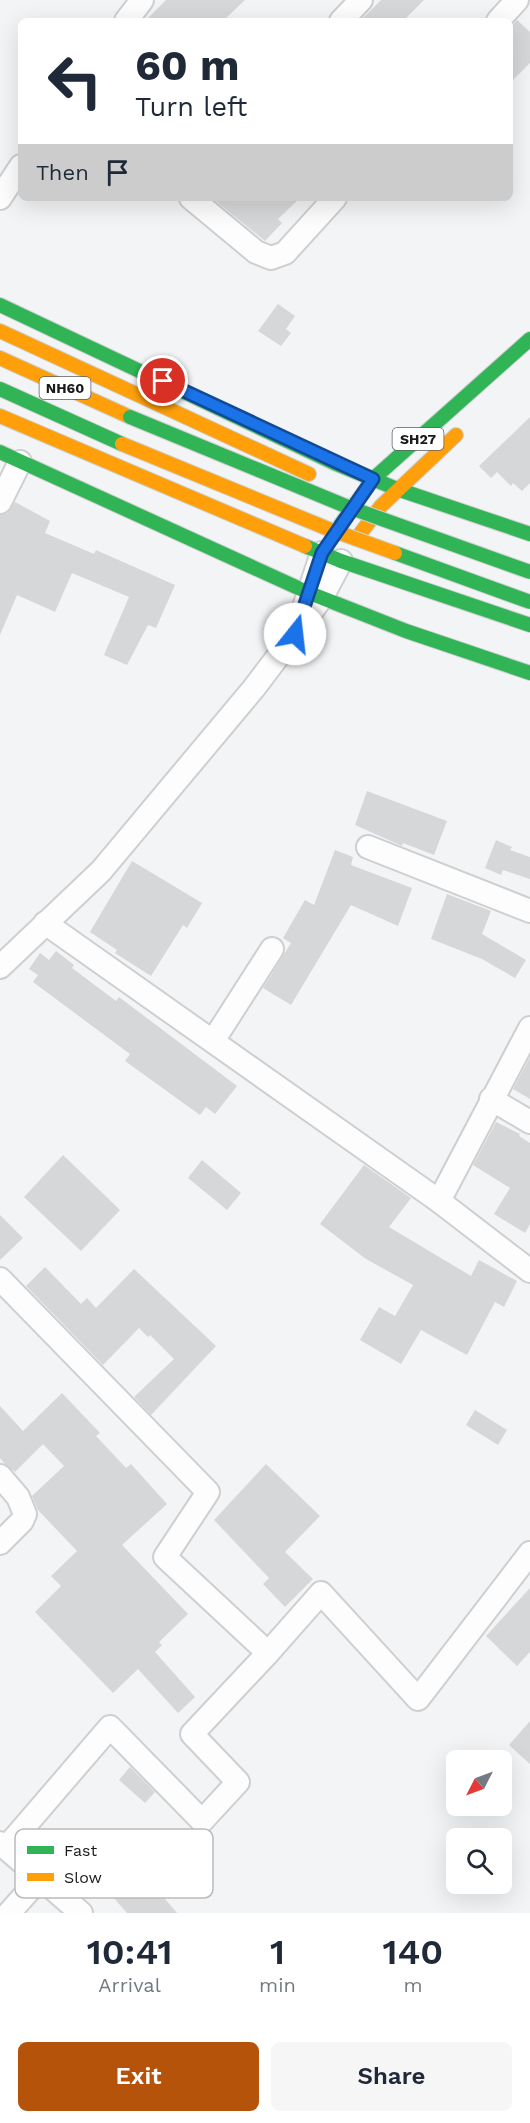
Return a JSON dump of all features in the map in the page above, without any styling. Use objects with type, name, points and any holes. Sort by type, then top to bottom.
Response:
[{"type":"main road","points":[[0,305],[373,479],[530,534]]},
{"type":"main road","points":[[0,331],[318,478]]},
{"type":"main road","name":"SH27","points":[[331,557],[354,494],[530,339]]},
{"type":"main road","name":"NH60","points":[[0,358],[130,417],[348,507],[530,573]]},
{"type":"main road","name":"NH60","points":[[0,389],[122,444],[326,528],[530,602]]},
{"type":"main road","points":[[0,416],[331,557],[530,625]]},
{"type":"main road","name":"SH27","points":[[331,557],[397,489],[464,428]]},
{"type":"main road","points":[[10,457],[314,595],[406,631],[530,673]]},
{"type":"main road","points":[[354,494],[381,506],[530,559]]},
{"type":"street","points":[[128,18],[142,0]]},
{"type":"street","points":[[344,18],[361,0]]},
{"type":"street","points":[[501,18],[517,0]]},
{"type":"street","points":[[0,198],[18,171]]},
{"type":"street","points":[[195,201],[256,252],[271,258],[285,252],[332,201]]},
{"type":"street","points":[[0,502],[10,457]]},
{"type":"street","points":[[0,967],[101,871],[254,688],[295,634],[331,557]]},
{"type":"street","points":[[368,847],[530,911]]},
{"type":"street","points":[[45,923],[439,1201],[530,1271]]},
{"type":"street","points":[[213,1041],[272,949]]},
{"type":"street","points":[[439,1201],[490,1099],[530,1028]]},
{"type":"street","points":[[490,1099],[530,1122]]},
{"type":"street","points":[[0,1279],[208,1492],[165,1557],[268,1653]]},
{"type":"street","points":[[0,1476],[18,1497],[25,1514],[22,1521],[0,1543]]},
{"type":"street","points":[[18,1829],[110,1727],[202,1821],[238,1782],[192,1734],[321,1593],[418,1699],[530,1553]]},
{"type":"street","points":[[15,1833],[3,1846],[15,1856]]},
{"type":"street","points":[[9,1913],[23,1898]]},
{"type":"street","points":[[65,1898],[81,1913]]},
{"type":"building","points":[[166,0],[245,0],[226,18],[148,18]]},
{"type":"building","points":[[381,0],[424,0],[406,18],[363,18]]},
{"type":"building","points":[[517,20],[530,32],[530,63],[513,80],[513,25]]},
{"type":"building","points":[[216,201],[297,201],[278,219],[282,223],[265,241]]},
{"type":"building","points":[[278,304],[295,316],[286,329],[291,333],[281,346],[258,331]]},
{"type":"building","points":[[530,417],[530,483],[522,491],[513,483],[511,486],[497,472],[491,478],[479,466]]},
{"type":"building","points":[[15,502],[50,521],[45,533],[94,554],[96,550],[175,585],[156,628],[148,625],[127,665],[104,655],[129,597],[72,573],[55,612],[17,595],[0,635],[0,515],[8,513]]},
{"type":"building","points":[[367,791],[447,821],[434,855],[403,843],[402,846],[355,825]]},
{"type":"building","points":[[496,840],[512,847],[510,850],[530,857],[530,879],[503,870],[501,875],[485,868]]},
{"type":"building","points":[[335,850],[353,857],[351,865],[412,888],[398,926],[351,905],[291,1005],[263,988],[291,943],[283,938],[305,900],[314,905]]},
{"type":"building","points":[[132,861],[202,903],[187,928],[183,925],[151,976],[115,953],[117,950],[90,932]]},
{"type":"building","points":[[447,894],[491,911],[482,934],[526,960],[515,978],[482,959],[431,939]]},
{"type":"building","points":[[56,951],[74,965],[72,968],[116,1001],[119,997],[237,1086],[215,1114],[206,1107],[200,1115],[125,1061],[130,1054],[33,982],[38,975],[29,969],[40,953],[49,960]]},
{"type":"building","points":[[530,1057],[530,1099],[513,1089]]},
{"type":"building","points":[[496,1122],[520,1134],[519,1136],[530,1143],[530,1224],[525,1233],[494,1214],[510,1188],[473,1165]]},
{"type":"building","points":[[63,1155],[120,1210],[81,1251],[24,1197]]},
{"type":"building","points":[[202,1160],[241,1193],[227,1210],[188,1178]]},
{"type":"building","points":[[364,1165],[411,1198],[389,1227],[471,1276],[479,1260],[517,1281],[504,1307],[495,1302],[467,1355],[421,1330],[401,1364],[360,1340],[379,1307],[395,1316],[413,1285],[366,1259],[320,1224]]},
{"type":"building","points":[[0,1215],[23,1238],[0,1260]]},
{"type":"building","points":[[45,1267],[81,1304],[87,1298],[96,1308],[134,1269],[216,1346],[151,1415],[134,1397],[174,1359],[150,1335],[148,1337],[139,1328],[103,1365],[26,1286]]},
{"type":"building","points":[[62,1393],[100,1433],[96,1436],[126,1468],[131,1464],[167,1504],[122,1545],[188,1614],[159,1642],[162,1645],[155,1652],[195,1697],[178,1713],[138,1669],[113,1693],[35,1612],[61,1586],[51,1576],[77,1551],[38,1510],[32,1496],[64,1466],[43,1444],[15,1472],[5,1464],[0,1458],[0,1406],[23,1431]]},
{"type":"building","points":[[475,1410],[507,1430],[498,1445],[466,1425]]},
{"type":"building","points":[[266,1464],[320,1516],[285,1552],[313,1579],[285,1607],[263,1584],[269,1578],[214,1520]]},
{"type":"building","points":[[530,1588],[530,1652],[517,1666],[486,1636]]},
{"type":"building","points":[[530,1721],[530,1764],[509,1745]]},
{"type":"building","points":[[130,1767],[155,1792],[145,1803],[119,1780]]},
{"type":"building","points":[[114,1898],[166,1898],[177,1913],[127,1913]]},
{"type":"traffic: fast","points":[[0,305],[334,463],[397,489],[530,534]]},
{"type":"traffic: fast","points":[[336,531],[373,479],[530,339]]},
{"type":"traffic: fast","points":[[0,389],[122,444]]},
{"type":"traffic: fast","points":[[130,417],[348,507],[530,572]]},
{"type":"traffic: fast","points":[[0,452],[307,592],[406,631],[530,673]]},
{"type":"traffic: fast","points":[[305,546],[341,561],[530,625]]},
{"type":"traffic: fast","points":[[395,553],[530,602]]},
{"type":"traffic: slow","points":[[0,331],[309,474]]},
{"type":"traffic: slow","points":[[0,358],[130,417]]},
{"type":"traffic: slow","points":[[0,416],[305,546]]},
{"type":"traffic: slow","points":[[357,538],[381,506],[456,435]]},
{"type":"traffic: slow","points":[[122,444],[326,528],[395,553]]},
{"type":"route","points":[[163,381],[334,463],[373,479],[359,496],[322,553],[306,592],[295,634]]}]
